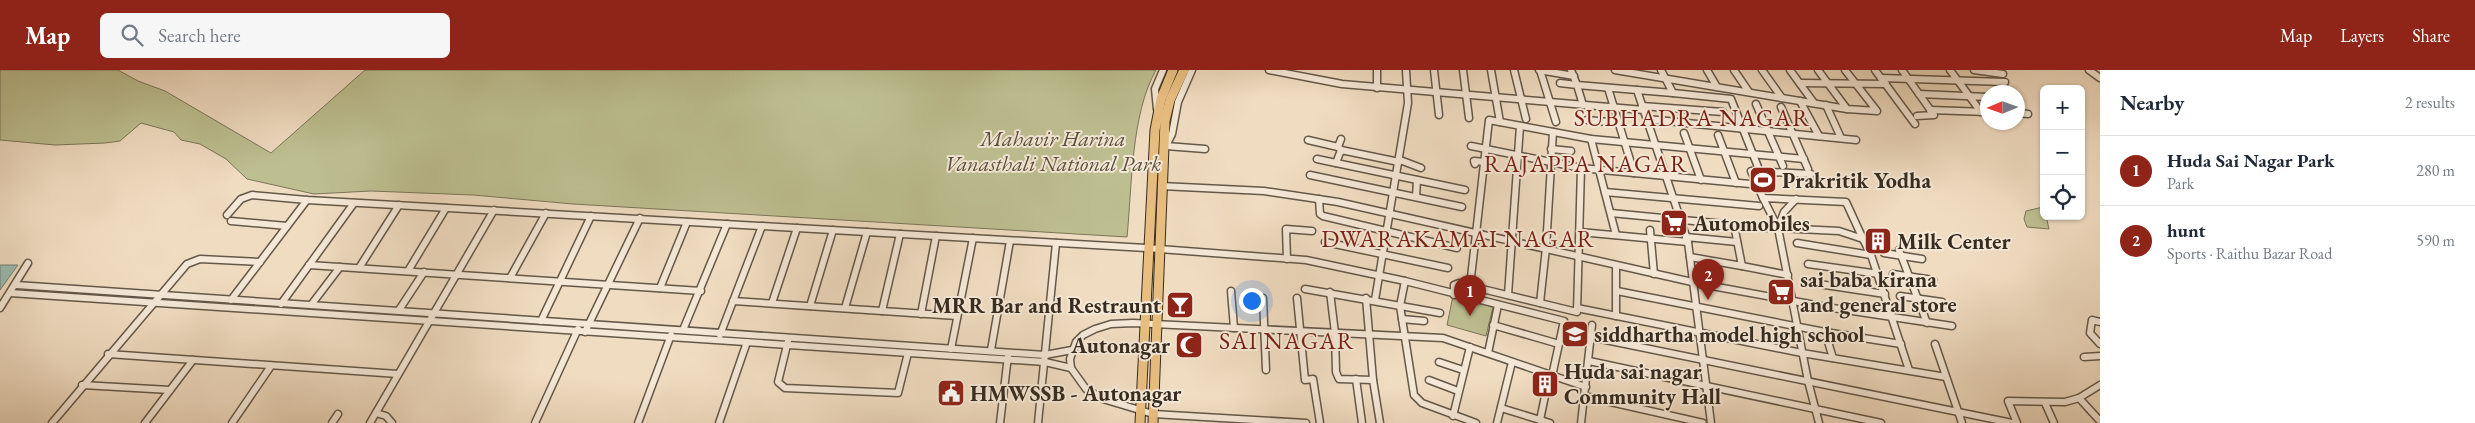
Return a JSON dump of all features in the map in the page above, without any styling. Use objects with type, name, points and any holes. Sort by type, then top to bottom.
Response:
[{"type":"highway","points":[[1140,423],[1146,248],[1157,109],[1159,98],[1173,70]]},
{"type":"highway","points":[[1153,419],[1165,121],[1170,100],[1184,70]]},
{"type":"street","points":[[1157,109],[1153,100],[1163,70]]},
{"type":"street","points":[[1192,70],[1178,102],[1172,134],[1165,146],[1180,150],[1205,149]]},
{"type":"street","points":[[1269,70],[1342,84],[1409,91],[1614,108],[1723,112]]},
{"type":"street","points":[[1377,70],[1377,88]]},
{"type":"street","points":[[1375,300],[1409,91],[1406,70]]},
{"type":"street","points":[[1434,70],[1439,115]]},
{"type":"street","points":[[1463,70],[1469,118]]},
{"type":"street","points":[[1491,70],[1500,122]]},
{"type":"street","points":[[1514,70],[1526,119]]},
{"type":"street","points":[[1556,122],[1540,70],[1574,76]]},
{"type":"street","points":[[1571,70],[1582,105]]},
{"type":"street","points":[[1615,70],[1847,109],[1877,111],[1845,70]]},
{"type":"street","points":[[1661,70],[1672,93]]},
{"type":"street","points":[[1707,70],[1717,87]]},
{"type":"street","points":[[1734,70],[1749,92]]},
{"type":"street","points":[[1762,70],[1782,98]]},
{"type":"street","points":[[1790,70],[1814,103]]},
{"type":"street","points":[[1818,70],[1847,109]]},
{"type":"street","points":[[1875,70],[1915,124]]},
{"type":"street","points":[[1902,70],[1933,115],[1917,116]]},
{"type":"street","points":[[1950,70],[1980,107]]},
{"type":"street","points":[[1974,70],[2003,74]]},
{"type":"street","points":[[2089,70],[2100,78]]},
{"type":"street","points":[[1881,78],[2005,82]]},
{"type":"street","points":[[1560,83],[1731,99],[1758,167]]},
{"type":"street","points":[[1800,83],[1886,84]]},
{"type":"street","points":[[1608,88],[1634,173]]},
{"type":"street","points":[[1637,90],[1687,239],[1698,306],[1711,423]]},
{"type":"street","points":[[1919,94],[1980,97]]},
{"type":"street","points":[[1800,101],[1819,136]]},
{"type":"street","points":[[1756,104],[1783,166]]},
{"type":"street","points":[[1826,105],[1841,138]]},
{"type":"street","points":[[1781,107],[1810,171],[1751,171],[1762,198],[1778,228],[1802,353],[1818,423]]},
{"type":"street","points":[[1930,110],[1980,112]]},
{"type":"street","points":[[1647,119],[1856,140]]},
{"type":"street","points":[[1470,286],[1489,120],[1591,139],[1804,159]]},
{"type":"street","points":[[1587,120],[1619,123]]},
{"type":"street","points":[[1508,295],[1510,240],[1520,126]]},
{"type":"street","points":[[1540,303],[1546,248],[1552,132]]},
{"type":"street","points":[[1684,132],[1701,180]]},
{"type":"street","points":[[1718,135],[1736,183]]},
{"type":"street","points":[[1336,163],[1341,139]]},
{"type":"street","points":[[1591,139],[1616,235]]},
{"type":"street","points":[[1308,140],[1368,156],[1399,161],[1421,168]]},
{"type":"street","points":[[1471,146],[1581,168],[1750,184]]},
{"type":"street","points":[[1551,149],[1571,151]]},
{"type":"street","points":[[1364,169],[1368,156]]},
{"type":"street","points":[[1317,160],[1465,190]]},
{"type":"street","points":[[1475,164],[1474,161],[1485,162]]},
{"type":"street","points":[[1454,294],[1454,285],[1459,283],[1577,312],[1581,168]]},
{"type":"street","points":[[1310,175],[1462,207]]},
{"type":"street","points":[[1416,197],[1417,180]]},
{"type":"street","points":[[1161,186],[1297,195],[1477,232],[1654,274],[1893,318],[1952,326]]},
{"type":"street","points":[[1605,192],[1759,206]]},
{"type":"street","points":[[227,215],[241,199],[252,195],[354,203],[1146,248],[1328,263],[1564,321],[1552,376]]},
{"type":"street","points":[[1762,198],[1846,202],[1872,255],[1909,370]]},
{"type":"street","points":[[1319,199],[1320,214],[1322,216],[1457,248]]},
{"type":"street","points":[[1778,228],[1784,212],[1796,199]]},
{"type":"street","points":[[231,300],[307,200]]},
{"type":"street","points":[[276,311],[354,203]]},
{"type":"street","points":[[358,268],[399,205]]},
{"type":"street","points":[[408,271],[446,208]]},
{"type":"street","points":[[370,423],[494,210]]},
{"type":"street","points":[[510,278],[546,213]]},
{"type":"street","points":[[1611,213],[1766,228]]},
{"type":"street","points":[[541,321],[591,216]]},
{"type":"street","points":[[585,332],[640,218]]},
{"type":"street","points":[[231,222],[288,226]]},
{"type":"street","points":[[660,288],[687,222]]},
{"type":"street","points":[[683,330],[728,224]]},
{"type":"street","points":[[1734,225],[1742,266]]},
{"type":"street","points":[[718,341],[762,226]]},
{"type":"street","points":[[772,303],[797,228]]},
{"type":"street","points":[[1778,228],[1839,231],[1864,239]]},
{"type":"street","points":[[1287,259],[1286,229],[1312,231]]},
{"type":"street","points":[[810,306],[833,230]]},
{"type":"street","points":[[1650,230],[1654,274]]},
{"type":"street","points":[[845,308],[867,232]]},
{"type":"street","points":[[1580,232],[1737,242]]},
{"type":"street","points":[[882,311],[900,234]]},
{"type":"street","points":[[921,314],[936,236]]},
{"type":"street","points":[[950,355],[973,238]]},
{"type":"street","points":[[991,350],[1010,241]]},
{"type":"street","points":[[1325,242],[1448,268]]},
{"type":"street","points":[[1038,423],[1056,243]]},
{"type":"street","points":[[1797,244],[1872,255]]},
{"type":"street","points":[[1884,253],[1901,252],[1922,259]]},
{"type":"street","points":[[1901,252],[1927,323]]},
{"type":"street","points":[[1690,257],[1788,275]]},
{"type":"street","points":[[52,423],[108,354],[191,261],[260,262]]},
{"type":"street","points":[[0,308],[28,263]]},
{"type":"street","points":[[1808,264],[1878,274]]},
{"type":"street","points":[[309,265],[701,291]]},
{"type":"street","points":[[1616,266],[1616,316]]},
{"type":"street","points":[[312,305],[340,267]]},
{"type":"street","points":[[399,310],[424,272]]},
{"type":"street","points":[[1892,274],[1933,280]]},
{"type":"street","points":[[1405,281],[1400,306],[1414,395],[1422,403],[1476,423]]},
{"type":"street","points":[[1812,283],[1885,294]]},
{"type":"street","points":[[16,285],[951,347],[991,350],[1008,356]]},
{"type":"street","points":[[1305,290],[1366,298],[1440,313]]},
{"type":"street","points":[[1231,291],[1234,328]]},
{"type":"street","points":[[1617,291],[1798,327],[1901,344]]},
{"type":"street","points":[[1330,292],[1335,333],[1336,372],[1340,379],[1373,380]]},
{"type":"street","points":[[10,293],[908,353],[1045,358],[1071,368],[1086,389],[1103,399],[1141,412],[1153,419],[1306,423]]},
{"type":"street","points":[[1900,296],[1942,302]]},
{"type":"street","points":[[1263,298],[1266,370]]},
{"type":"street","points":[[1296,298],[1305,380],[1313,379],[1320,423]]},
{"type":"street","points":[[1366,298],[1373,380],[1380,423]]},
{"type":"street","points":[[1526,300],[1526,312]]},
{"type":"street","points":[[733,301],[957,316]]},
{"type":"street","points":[[1488,353],[1498,306]]},
{"type":"street","points":[[1577,308],[1802,353],[1946,377]]},
{"type":"street","points":[[1402,320],[1424,321]]},
{"type":"street","points":[[2100,322],[2092,320],[2090,333],[2100,344]]},
{"type":"street","points":[[535,423],[581,323]]},
{"type":"street","points":[[1071,368],[1072,350],[1083,335],[1111,324],[1264,329],[1443,338],[1586,387]]},
{"type":"street","points":[[1493,325],[1559,344]]},
{"type":"street","points":[[1581,423],[1592,325]]},
{"type":"street","points":[[638,423],[673,329]]},
{"type":"street","points":[[1825,332],[1824,334],[1833,358]]},
{"type":"street","points":[[789,336],[778,382],[785,388],[898,393],[908,353]]},
{"type":"street","points":[[1591,337],[2012,423]]},
{"type":"street","points":[[719,423],[747,342]]},
{"type":"street","points":[[1935,344],[1962,423]]},
{"type":"street","points":[[1453,416],[1470,347]]},
{"type":"street","points":[[1045,358],[1072,350]]},
{"type":"street","points":[[108,354],[398,374]]},
{"type":"street","points":[[1000,423],[1008,356]]},
{"type":"street","points":[[2084,357],[2100,356]]},
{"type":"street","points":[[145,423],[193,360]]},
{"type":"street","points":[[1589,361],[1881,423]]},
{"type":"street","points":[[1439,362],[1463,370]]},
{"type":"street","points":[[1497,423],[1512,362]]},
{"type":"street","points":[[232,423],[271,366]]},
{"type":"street","points":[[1356,379],[1362,423]]},
{"type":"street","points":[[1429,380],[1458,391]]},
{"type":"street","points":[[82,385],[170,390]]},
{"type":"street","points":[[2017,423],[2008,402],[2065,402],[2079,398],[2100,385]]},
{"type":"street","points":[[1537,420],[1545,396]]},
{"type":"street","points":[[1584,396],[1703,423]]},
{"type":"street","points":[[2079,398],[2100,421]]},
{"type":"street","points":[[2045,403],[2054,423]]},
{"type":"street","points":[[1501,408],[1550,423]]},
{"type":"street","points":[[376,413],[386,416],[392,423]]},
{"type":"street","points":[[332,423],[338,414]]},
{"type":"green space","name":"Mahavir Harina Vanasthali National Park","points":[[0,70],[118,70],[138,81],[165,91],[271,153],[365,70],[1156,70],[1148,88],[1137,129],[1127,237],[573,204],[473,195],[371,191],[314,194],[247,179],[226,159],[200,144],[181,140],[174,132],[141,123],[120,141],[105,143],[55,145],[0,140]]},
{"type":"green space","points":[[2040,208],[2040,220],[2047,220],[2049,229],[2027,227],[2024,219],[2026,211]]},
{"type":"green space","points":[[1453,296],[1493,307],[1486,336],[1447,325]]},
{"type":"water","points":[[0,265],[18,265],[0,290]]},
{"type":"place","name":"Prakritik Yodha","points":[[1763,180]]},
{"type":"place","name":"Automobiles","points":[[1674,223]]},
{"type":"place","name":"Milk Center","points":[[1878,241]]},
{"type":"place","name":"sai baba kirana and general store","points":[[1781,292]]},
{"type":"place","name":"hunt","points":[[1708,300]]},
{"type":"place","name":"MRR Bar and Restraunt","points":[[1180,305]]},
{"type":"place","name":"Huda Sai Nagar Park","points":[[1470,316]]},
{"type":"place","name":"siddhartha model high school","points":[[1575,334]]},
{"type":"place","name":"Autonagar","points":[[1189,345]]},
{"type":"place","name":"Huda sai nagar Community Hall","points":[[1545,384]]},
{"type":"place","name":"HMWSSB - Autonagar","points":[[951,393]]},
{"type":"district","name":"SUBHADRA NAGAR","points":[[1692,118]]},
{"type":"district","name":"RAJAPPA NAGAR","points":[[1586,164]]},
{"type":"district","name":"DWARAKAMAI NAGAR","points":[[1458,239]]},
{"type":"district","name":"SAI NAGAR","points":[[1287,341]]}]
